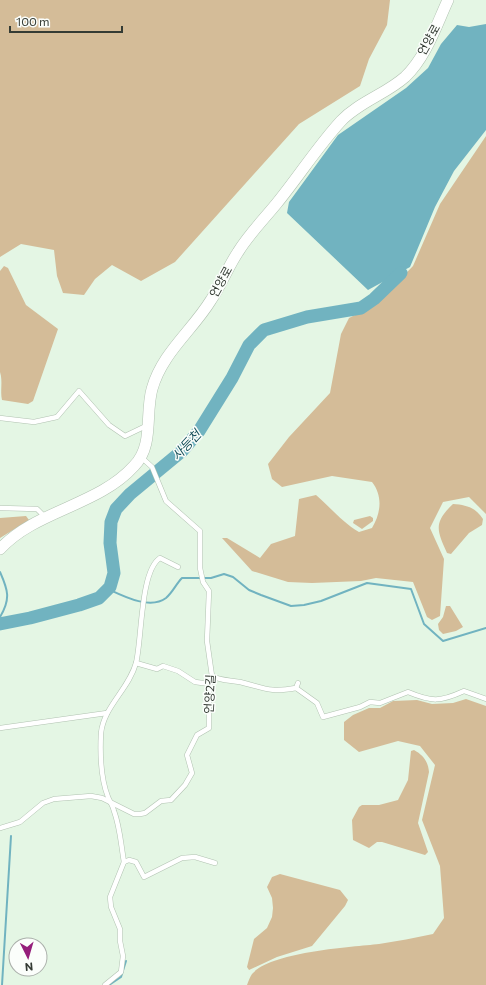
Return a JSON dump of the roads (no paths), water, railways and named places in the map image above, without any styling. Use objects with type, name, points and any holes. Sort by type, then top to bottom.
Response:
[{"type":"street","name":"언양로","points":[[0,549],[9,540],[46,518],[110,486],[126,475],[141,457],[146,441],[150,400],[162,364],[211,301],[238,252],[343,120],[375,95],[405,77],[431,38],[448,0]]},
{"type":"lane","points":[[0,418],[34,422],[57,417],[80,391],[109,425],[125,436],[148,425]]},
{"type":"lane","name":"언양2길","points":[[0,828],[20,822],[43,803],[54,799],[91,796],[102,798],[134,814],[145,813],[161,801],[171,800],[185,785],[192,773],[187,755],[197,735],[209,728],[210,684],[212,676],[207,641],[208,591],[202,579],[199,551],[200,531],[166,501],[152,467],[141,457]]},
{"type":"lane","points":[[0,508],[37,509],[46,518]]},
{"type":"lane","points":[[105,985],[121,972],[123,956],[120,941],[120,929],[111,907],[110,897],[124,862],[116,819],[108,796],[103,771],[101,733],[108,712],[128,680],[136,663],[140,615],[144,605],[147,582],[156,561],[160,558],[178,567]]},
{"type":"lane","points":[[136,663],[157,669],[163,666],[178,671],[195,682],[210,684]]},
{"type":"lane","points":[[212,676],[218,679],[240,682],[265,691],[278,692],[296,688],[317,703],[323,717],[360,707],[370,702],[380,703],[396,695],[408,692],[426,699],[448,698],[464,691],[486,699]]},
{"type":"lane","points":[[296,688],[298,683]]},
{"type":"lane","points":[[0,728],[108,712]]},
{"type":"lane","points":[[124,862],[129,860],[136,862],[144,877],[182,858],[195,857],[215,864]]},
{"type":"water","points":[[486,24],[486,130],[454,171],[435,207],[410,267],[368,290],[287,213],[289,202],[338,135],[406,88],[428,68],[441,44],[457,25],[469,27]]},
{"type":"waterway","name":"사등천","points":[[0,624],[79,605],[99,598],[110,587],[114,573],[110,543],[111,522],[116,509],[130,494],[182,451],[199,431],[232,378],[249,345],[264,330],[307,317],[361,308],[374,299],[401,273]]},
{"type":"waterway","points":[[0,572],[7,594],[6,605],[0,617]]},
{"type":"waterway","points":[[108,589],[137,601],[152,603],[166,598],[182,578],[211,578],[224,574],[233,577],[249,590],[291,606],[321,601],[367,583],[411,589],[424,624],[443,641],[486,628]]},
{"type":"waterway","points":[[2,985],[11,836]]},
{"type":"waterway","points":[[109,985],[121,977],[126,961]]}]
